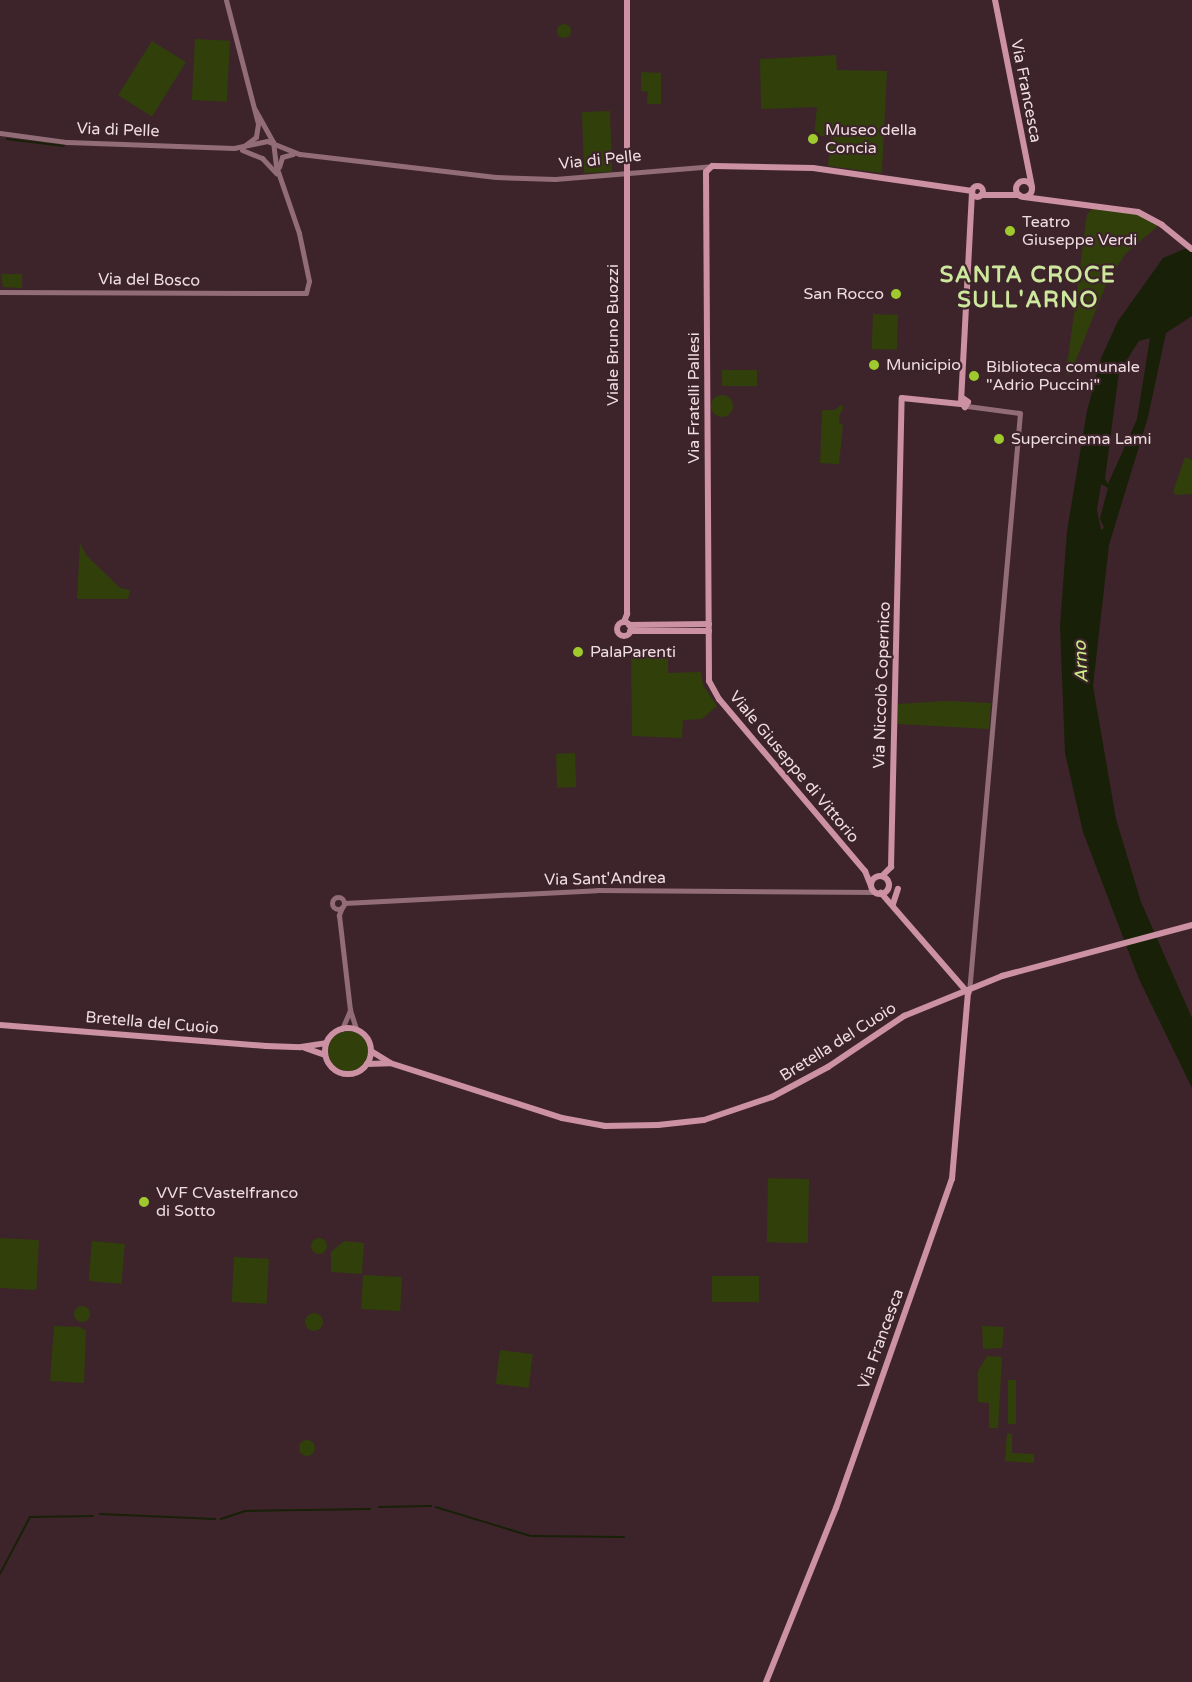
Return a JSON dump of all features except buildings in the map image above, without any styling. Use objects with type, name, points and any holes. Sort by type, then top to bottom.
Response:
[{"type":"main road","name":"Viale Bruno Buozzi","points":[[627,0],[628,626]]},
{"type":"main road","name":"Via Francesca","points":[[995,0],[1035,200]]},
{"type":"main road","name":"Via di Pelle","points":[[712,166],[813,168],[972,191]]},
{"type":"main road","name":"Via Fratelli Pallesi","points":[[708,496],[706,172],[712,166]]},
{"type":"main road","points":[[981,191],[1005,191],[1024,181],[1032,188],[1022,196]]},
{"type":"main road","points":[[964,403],[972,191],[976,185],[981,191],[1022,196],[1035,200],[1134,211],[1168,230],[1192,249]]},
{"type":"main road","points":[[1018,185],[1022,196]]},
{"type":"main road","name":"Via Niccolò Copernico","points":[[871,886],[891,867],[902,398],[964,403]]},
{"type":"main road","name":"Viale Giuseppe di Vittorio","points":[[708,496],[709,681],[715,694],[865,872],[871,886],[881,892]]},
{"type":"main road","points":[[628,626],[710,624]]},
{"type":"main road","points":[[628,626],[709,632]]},
{"type":"main road","name":"Viale Giuseppe di Vittorio","points":[[865,872],[879,876]]},
{"type":"main road","points":[[879,876],[888,883],[881,892],[968,993]]},
{"type":"main road","points":[[893,904],[898,889]]},
{"type":"main road","name":"Bretella del Cuoio","points":[[356,1029],[365,1036],[371,1051],[390,1063],[562,1118],[605,1126],[658,1125],[704,1120],[772,1096],[828,1067],[904,1016],[1002,976],[1192,925]]},
{"type":"main road","name":"Via Francesca","points":[[766,1682],[836,1508],[952,1179],[968,993]]},
{"type":"main road","name":"Bretella del Cuoio","points":[[0,1025],[301,1047],[326,1043]]},
{"type":"main road","points":[[325,1055],[326,1043],[342,1029],[356,1029]]},
{"type":"main road","name":"Bretella del Cuoio","points":[[301,1047],[325,1055],[333,1069],[344,1074],[356,1072],[367,1064],[390,1063]]},
{"type":"main road","points":[[367,1064],[371,1051]]},
{"type":"street","points":[[226,0],[258,124],[256,137],[249,145],[235,148]]},
{"type":"street","points":[[255,110],[273,142],[281,181]]},
{"type":"street","name":"Via di Pelle","points":[[0,133],[67,142],[235,148],[273,142],[300,153],[496,177],[559,178],[712,166]]},
{"type":"street","name":"Via di Pelle","points":[[235,148],[268,162],[281,181]]},
{"type":"street","points":[[281,181],[280,159],[300,153]]},
{"type":"street","name":"Via del Bosco","points":[[0,292],[298,296],[309,288],[307,266],[281,181]]},
{"type":"street","points":[[964,403],[1020,413],[968,993]]},
{"type":"street","name":"Via Sant'Andrea","points":[[860,892],[871,886]]},
{"type":"street","name":"Via Sant'Andrea","points":[[334,907],[351,902],[597,890],[881,892]]},
{"type":"street","points":[[339,915],[334,907],[334,898],[343,903],[339,915],[350,1010],[356,1029]]},
{"type":"street","points":[[342,1029],[350,1010]]},
{"type":"green space","points":[[564,24],[569,26],[571,31],[569,36],[564,38],[559,36],[557,31],[559,26]]},
{"type":"green space","points":[[195,39],[230,41],[227,102],[192,100]]},
{"type":"green space","points":[[152,41],[186,62],[152,116],[118,95]]},
{"type":"green space","points":[[836,55],[837,70],[887,71],[882,173],[828,166],[831,137],[814,135],[817,107],[761,109],[760,59]]},
{"type":"green space","points":[[641,72],[661,73],[661,104],[647,104],[648,92],[641,91]]},
{"type":"green space","points":[[610,111],[612,172],[584,173],[582,112]]},
{"type":"green space","points":[[1096,206],[1139,214],[1158,226],[1126,253],[1108,280],[1070,375],[1066,374],[1087,214]]},
{"type":"green space","points":[[1,274],[22,274],[22,288],[3,287]]},
{"type":"green space","points":[[873,314],[898,315],[897,350],[872,349]]},
{"type":"green space","points":[[722,370],[757,370],[757,386],[722,386]]},
{"type":"green space","points":[[722,395],[730,398],[733,406],[730,414],[722,417],[714,414],[711,406],[714,398]]},
{"type":"green space","points":[[841,405],[844,407],[839,423],[843,424],[839,464],[820,463],[822,410],[835,410]]},
{"type":"green space","points":[[1185,457],[1192,460],[1192,494],[1176,495],[1173,492]]},
{"type":"green space","points":[[80,543],[86,555],[120,588],[130,590],[128,599],[77,599]]},
{"type":"green space","points":[[668,654],[668,673],[701,672],[703,685],[717,706],[702,719],[683,720],[682,738],[632,736],[631,656]]},
{"type":"green space","points":[[945,701],[991,703],[989,729],[897,724],[898,704]]},
{"type":"green space","points":[[575,753],[576,787],[557,788],[556,754]]},
{"type":"green space","points":[[348,1031],[362,1037],[368,1051],[362,1065],[348,1071],[334,1065],[328,1051],[334,1037]]},
{"type":"green space","points":[[768,1178],[809,1179],[808,1243],[767,1242]]},
{"type":"green space","points":[[0,1238],[39,1240],[36,1290],[0,1288]]},
{"type":"green space","points":[[316,1238],[322,1238],[327,1246],[325,1252],[316,1254],[311,1249],[311,1243]]},
{"type":"green space","points":[[92,1241],[125,1244],[121,1284],[89,1281]]},
{"type":"green space","points":[[344,1241],[364,1243],[362,1274],[331,1272],[331,1252]]},
{"type":"green space","points":[[234,1257],[269,1259],[267,1304],[232,1302]]},
{"type":"green space","points":[[363,1275],[402,1277],[400,1311],[361,1309]]},
{"type":"green space","points":[[712,1276],[759,1276],[759,1302],[712,1302]]},
{"type":"green space","points":[[79,1306],[85,1306],[90,1314],[88,1320],[79,1322],[74,1317],[74,1311]]},
{"type":"green space","points":[[314,1313],[320,1316],[323,1322],[320,1328],[314,1331],[308,1328],[305,1322],[308,1316]]},
{"type":"green space","points":[[54,1326],[80,1327],[86,1331],[84,1383],[50,1381]]},
{"type":"green space","points":[[982,1326],[1004,1327],[1002,1348],[983,1349]]},
{"type":"green space","points":[[500,1350],[533,1354],[529,1388],[496,1384]]},
{"type":"green space","points":[[987,1356],[1002,1357],[998,1428],[989,1428],[989,1403],[978,1402],[978,1371]]},
{"type":"green space","points":[[1008,1380],[1016,1380],[1016,1424],[1008,1424]]},
{"type":"green space","points":[[1007,1433],[1012,1434],[1012,1453],[1034,1454],[1034,1463],[1005,1461]]},
{"type":"green space","points":[[307,1440],[313,1442],[315,1448],[313,1454],[307,1456],[301,1454],[299,1448],[301,1442]]},
{"type":"water","name":"Arno","points":[[1192,246],[1192,316],[1166,333],[1148,417],[1109,545],[1093,686],[1116,819],[1141,902],[1192,1018],[1192,1088],[1139,979],[1083,832],[1065,753],[1060,626],[1067,531],[1087,411],[1101,358],[1118,321],[1163,258]],"holes":[[[1150,338],[1137,419],[1108,484],[1105,479],[1119,372],[1139,341]],[[1101,484],[1108,488],[1100,518],[1104,528],[1101,530],[1097,510]]]},
{"type":"waterway","points":[[7,139],[64,146]]},
{"type":"waterway","points":[[379,1507],[431,1506]]},
{"type":"waterway","points":[[436,1507],[531,1536],[624,1537]]},
{"type":"waterway","points":[[221,1519],[246,1511],[370,1509]]},
{"type":"waterway","points":[[100,1514],[215,1519]]},
{"type":"waterway","points":[[0,1574],[30,1517],[93,1516]]},
{"type":"place","name":"Museo della Concia","points":[[813,139]]},
{"type":"place","name":"Teatro Giuseppe Verdi","points":[[1010,231]]},
{"type":"place","name":"San Rocco","points":[[896,294]]},
{"type":"place","name":"Municipio","points":[[874,365]]},
{"type":"place","name":"Biblioteca comunale \"Adrio Puccini\"","points":[[974,376]]},
{"type":"place","name":"Supercinema Lami","points":[[999,439]]},
{"type":"place","name":"PalaParenti","points":[[578,652]]},
{"type":"place","name":"VVF CVastelfranco di Sotto","points":[[144,1202]]},
{"type":"district","name":"SANTA CROCE SULL'ARNO","points":[[1028,288]]}]
